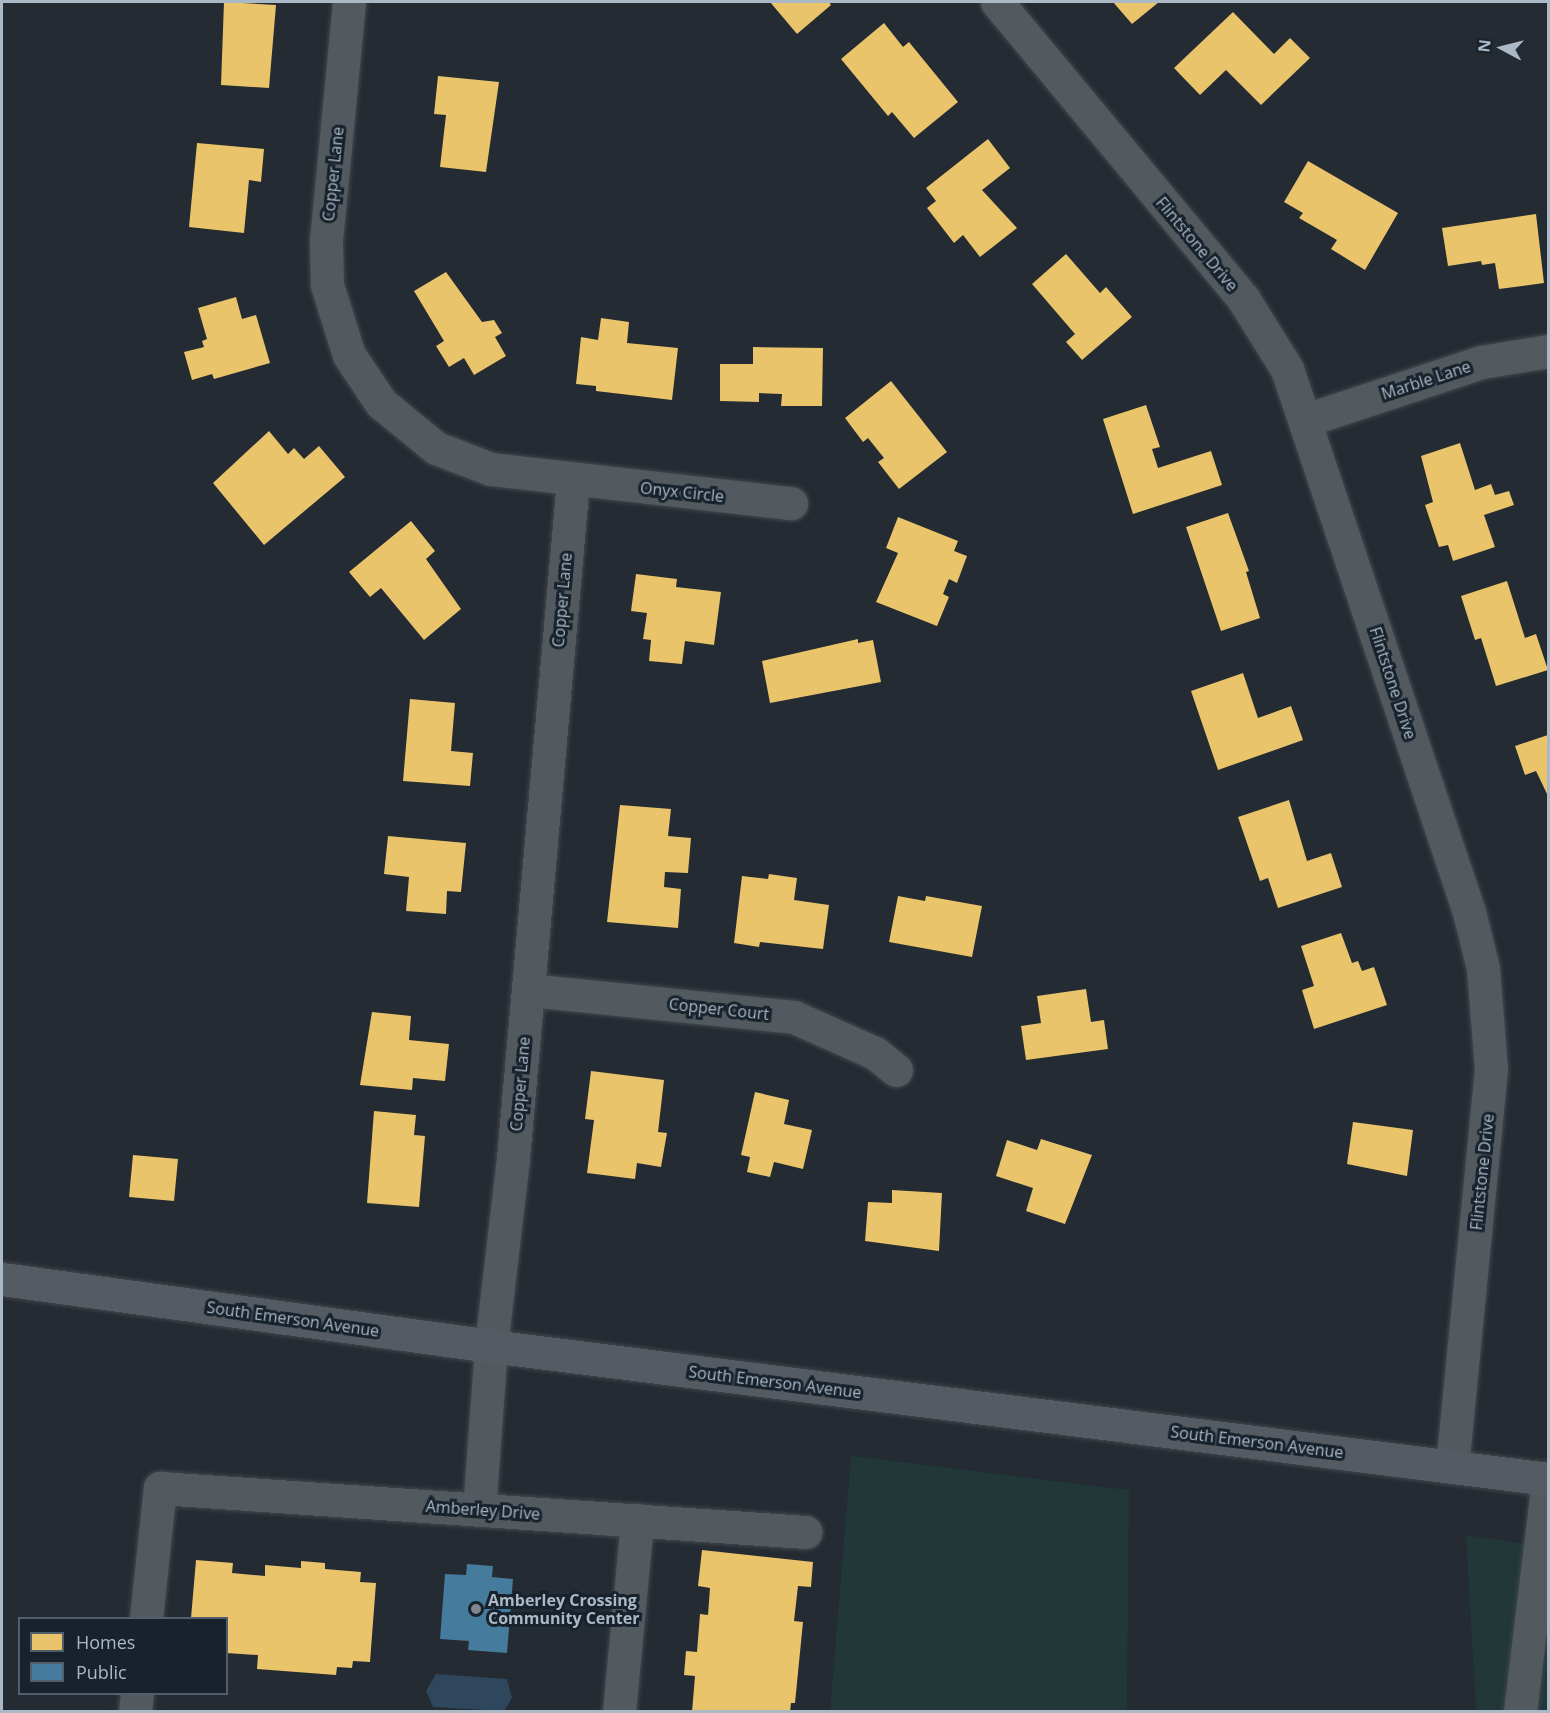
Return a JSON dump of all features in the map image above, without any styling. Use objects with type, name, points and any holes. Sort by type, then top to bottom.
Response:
[{"type":"main road","name":"South Emerson Avenue","points":[[2,1279],[491,1346],[1548,1479]]},
{"type":"street","name":"Copper Lane","points":[[350,2],[326,241],[327,285],[349,356],[381,403],[436,448],[491,470],[573,480],[529,990],[491,1346],[480,1510]]},
{"type":"street","name":"Flintstone Drive","points":[[997,2],[1260,322],[1287,369],[1306,420],[1469,912],[1483,968],[1489,1012],[1489,1099],[1452,1467]]},
{"type":"street","name":"Marble Lane","points":[[1306,420],[1480,362],[1548,351]]},
{"type":"street","name":"Onyx Circle","points":[[573,480],[791,503]]},
{"type":"street","name":"Copper Court","points":[[529,990],[794,1017],[875,1053],[896,1070]]},
{"type":"street","points":[[1520,1712],[1548,1479]]},
{"type":"street","name":"Amberley Drive","points":[[146,1617],[160,1488],[806,1532]]},
{"type":"street","points":[[619,1712],[637,1521]]},
{"type":"street","points":[[135,1712],[137,1695]]},
{"type":"green space","points":[[851,1456],[1129,1490],[1127,1711],[830,1711]]},
{"type":"green space","points":[[1466,1535],[1548,1548],[1548,1711],[1476,1711]]},
{"type":"water","points":[[436,1674],[507,1679],[512,1698],[504,1711],[433,1707],[426,1691]]},
{"type":"building: Homes","points":[[224,2],[276,5],[269,88],[221,85]]},
{"type":"building: Homes","points":[[770,2],[829,2],[831,5],[797,34]]},
{"type":"building: Homes","points":[[1113,2],[1159,2],[1132,24]]},
{"type":"building: Homes","points":[[1233,12],[1274,54],[1290,38],[1310,58],[1261,105],[1226,70],[1200,95],[1174,68]]},
{"type":"building: Homes","points":[[884,23],[903,47],[909,42],[958,102],[914,138],[892,112],[888,116],[841,59]]},
{"type":"building: Homes","points":[[438,76],[499,82],[486,172],[440,167],[446,115],[434,114]]},
{"type":"building: Homes","points":[[988,139],[1010,168],[982,190],[1017,228],[980,257],[963,235],[954,243],[927,208],[936,201],[926,188]]},
{"type":"building: Homes","points":[[197,143],[264,149],[261,182],[249,180],[244,233],[189,227]]},
{"type":"building: Homes","points":[[1308,161],[1398,213],[1365,270],[1331,249],[1337,240],[1299,218],[1303,213],[1284,202]]},
{"type":"building: Homes","points":[[1536,214],[1544,283],[1499,289],[1495,263],[1482,265],[1481,261],[1448,266],[1442,228]]},
{"type":"building: Homes","points":[[1066,254],[1100,293],[1106,287],[1132,317],[1082,360],[1066,342],[1075,334],[1032,284]]},
{"type":"building: Homes","points":[[446,272],[482,322],[494,320],[502,333],[495,337],[506,356],[474,375],[464,358],[449,367],[436,346],[444,341],[414,291]]},
{"type":"building: Homes","points":[[236,297],[242,319],[256,315],[270,363],[214,379],[212,374],[192,380],[184,352],[204,347],[202,341],[207,339],[198,308]]},
{"type":"building: Homes","points":[[601,318],[629,322],[627,343],[678,348],[672,400],[596,391],[596,386],[576,384],[581,337],[598,340]]},
{"type":"building: Homes","points":[[753,347],[823,348],[822,406],[781,406],[782,394],[759,393],[759,402],[720,401],[720,364],[753,364]]},
{"type":"building: Homes","points":[[891,381],[947,452],[899,489],[878,462],[884,458],[868,438],[863,442],[845,418]]},
{"type":"building: Homes","points":[[1146,405],[1160,447],[1152,449],[1158,468],[1211,451],[1222,485],[1133,514],[1103,419]]},
{"type":"building: Homes","points":[[269,431],[288,454],[294,448],[304,459],[319,446],[345,477],[264,545],[213,483]]},
{"type":"building: Homes","points":[[1460,443],[1475,490],[1491,484],[1495,495],[1509,491],[1514,505],[1484,515],[1495,547],[1453,561],[1448,545],[1439,547],[1425,505],[1433,502],[1421,456]]},
{"type":"building: Homes","points":[[1228,513],[1249,571],[1246,572],[1260,618],[1221,631],[1186,527]]},
{"type":"building: Homes","points":[[898,517],[958,541],[954,551],[967,556],[957,583],[949,579],[943,594],[949,597],[937,626],[876,602],[898,553],[886,548]]},
{"type":"building: Homes","points":[[411,521],[435,551],[426,559],[461,609],[424,640],[381,588],[370,597],[349,572]]},
{"type":"building: Homes","points":[[636,574],[677,579],[676,587],[721,592],[714,645],[685,641],[682,664],[649,661],[651,640],[643,639],[647,613],[631,611]]},
{"type":"building: Homes","points":[[1507,581],[1525,638],[1536,634],[1548,670],[1496,686],[1481,638],[1475,640],[1461,596]]},
{"type":"building: Homes","points":[[858,639],[858,643],[873,640],[881,682],[770,703],[762,661]]},
{"type":"building: Homes","points":[[1243,673],[1258,718],[1291,706],[1303,740],[1218,770],[1191,691]]},
{"type":"building: Homes","points":[[410,699],[455,703],[451,751],[473,753],[470,786],[403,781]]},
{"type":"building: Homes","points":[[1548,735],[1548,796],[1536,771],[1525,775],[1515,746]]},
{"type":"building: Homes","points":[[1289,800],[1307,861],[1331,853],[1342,887],[1278,908],[1268,878],[1260,881],[1238,817]]},
{"type":"building: Homes","points":[[620,805],[671,809],[668,836],[691,838],[688,873],[665,872],[664,887],[681,889],[678,928],[607,922]]},
{"type":"building: Homes","points":[[388,836],[466,843],[461,892],[447,891],[446,914],[406,911],[409,877],[384,874]]},
{"type":"building: Homes","points":[[769,874],[797,878],[794,900],[829,905],[823,949],[760,942],[759,947],[734,943],[742,876],[768,879]]},
{"type":"building: Homes","points":[[898,896],[925,901],[926,896],[982,906],[972,957],[889,942]]},
{"type":"building: Homes","points":[[1341,933],[1352,963],[1358,961],[1362,971],[1374,967],[1387,1005],[1314,1029],[1302,990],[1314,986],[1301,946]]},
{"type":"building: Homes","points":[[1086,989],[1091,1022],[1104,1020],[1108,1049],[1026,1060],[1021,1026],[1041,1023],[1037,996]]},
{"type":"building: Homes","points":[[372,1012],[411,1016],[409,1040],[449,1044],[445,1081],[413,1078],[412,1090],[360,1085]]},
{"type":"building: Homes","points":[[591,1071],[664,1080],[658,1132],[667,1133],[661,1167],[637,1163],[635,1179],[587,1173],[594,1120],[585,1119]]},
{"type":"building: Homes","points":[[755,1092],[789,1100],[784,1124],[812,1130],[803,1169],[774,1162],[770,1177],[747,1172],[750,1157],[741,1155]]},
{"type":"building: Homes","points":[[374,1111],[416,1115],[414,1135],[425,1136],[419,1207],[367,1203]]},
{"type":"building: Homes","points":[[1353,1122],[1413,1130],[1407,1176],[1347,1164]]},
{"type":"building: Homes","points":[[1041,1139],[1092,1155],[1065,1224],[1026,1211],[1033,1188],[996,1176],[1007,1140],[1037,1150]]},
{"type":"building: Homes","points":[[133,1155],[178,1159],[174,1201],[129,1197]]},
{"type":"building: Homes","points":[[892,1190],[942,1193],[939,1251],[865,1241],[868,1202],[892,1203]]},
{"type":"building: Homes","points":[[702,1550],[813,1562],[811,1587],[798,1586],[794,1621],[803,1622],[795,1703],[791,1703],[790,1712],[692,1712],[695,1676],[684,1675],[686,1651],[697,1652],[700,1614],[708,1615],[710,1588],[698,1586]]},
{"type":"building: Homes","points":[[196,1560],[233,1563],[232,1573],[265,1576],[265,1565],[301,1568],[301,1561],[325,1563],[325,1569],[361,1572],[360,1582],[376,1583],[370,1662],[353,1661],[352,1668],[337,1667],[336,1675],[257,1669],[258,1655],[228,1653],[228,1617],[191,1617]]},
{"type":"building: Public","name":"Amberley Crossing Community Center","points":[[467,1564],[493,1566],[492,1577],[513,1579],[507,1653],[468,1650],[469,1641],[440,1639],[445,1574],[466,1575]]},
{"type":"place","name":"Amberley Crossing Community Center","points":[[476,1609]]}]
